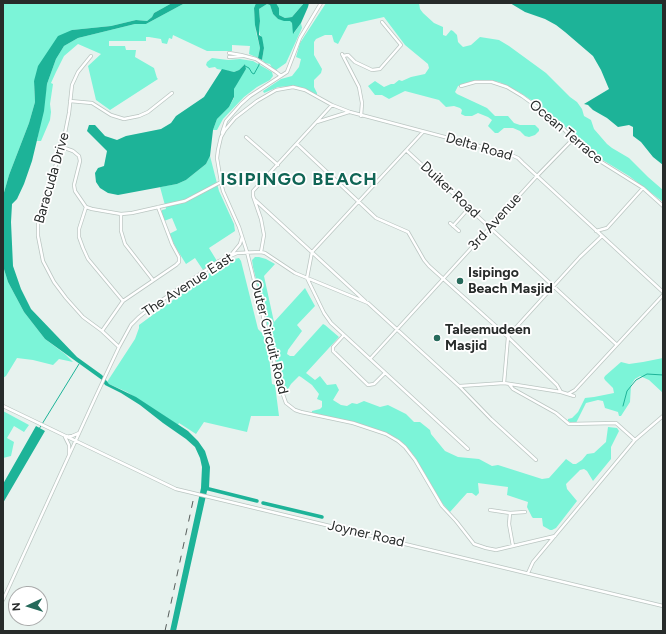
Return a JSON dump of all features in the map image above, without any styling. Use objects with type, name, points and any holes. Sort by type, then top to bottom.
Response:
[{"type":"street","points":[[229,53],[256,59],[281,76],[290,67],[300,38],[321,3]]},
{"type":"street","points":[[361,116],[362,103],[359,87],[343,55],[348,55],[355,62],[368,69],[375,71],[380,69],[401,45],[382,22]]},
{"type":"street","name":"Baracuda Drive","points":[[91,56],[73,81],[71,88],[69,113],[62,146],[38,220],[38,244],[48,270],[66,298],[83,317],[102,331],[119,347]]},
{"type":"street","points":[[229,57],[242,56]]},
{"type":"street","name":"Outer Circuit Road","points":[[281,76],[250,96],[226,121],[217,158],[223,191],[237,222],[247,252],[284,398],[289,406],[302,412],[353,423],[394,438],[409,452],[427,479],[442,506],[474,544],[496,550],[555,536]]},
{"type":"street","name":"Ocean Terrace","points":[[461,86],[485,81],[507,87],[555,120],[573,139],[599,161],[643,188],[663,206]]},
{"type":"street","name":"Delta Road","points":[[221,137],[225,130],[257,101],[276,90],[288,87],[300,89],[332,105],[361,116],[509,154],[518,158],[663,292]]},
{"type":"street","points":[[70,100],[92,103],[111,115],[124,119],[139,116],[148,112],[172,93]]},
{"type":"street","points":[[332,105],[252,193],[261,219],[264,234],[261,252],[270,255],[294,272],[368,303]]},
{"type":"street","points":[[317,122],[350,112]]},
{"type":"street","points":[[423,132],[312,252],[307,278],[327,319],[343,336],[468,449]]},
{"type":"street","points":[[246,137],[278,165]]},
{"type":"street","name":"3rd Avenue","points":[[370,359],[537,176],[573,139]]},
{"type":"street","points":[[297,144],[380,220],[408,232],[424,260],[508,337],[557,385],[561,392]]},
{"type":"street","points":[[62,146],[73,151],[79,156],[79,168],[74,188],[76,195],[86,207],[121,214],[189,199],[221,182]]},
{"type":"street","name":"Duiker Road","points":[[407,151],[616,344]]},
{"type":"street","points":[[596,231],[605,229],[643,188]]},
{"type":"street","points":[[253,199],[459,386],[491,419],[536,460]]},
{"type":"street","points":[[86,207],[79,229],[83,248],[94,267],[123,301]]},
{"type":"street","points":[[102,331],[123,301],[178,264],[179,257],[172,244],[158,207]]},
{"type":"street","points":[[453,226],[469,208]]},
{"type":"street","points":[[121,214],[121,231],[125,244],[153,280]]},
{"type":"street","points":[[450,223],[459,231]]},
{"type":"street","points":[[504,383],[508,337],[580,257],[602,236]]},
{"type":"street","points":[[231,255],[240,244],[242,237]]},
{"type":"street","name":"The Avenue East","points":[[3,600],[96,396],[131,325],[139,317],[219,261],[231,255],[247,252],[261,252]]},
{"type":"street","points":[[568,394],[574,390],[663,295]]},
{"type":"street","points":[[343,336],[333,347],[333,351],[368,385],[374,384],[385,373]]},
{"type":"street","points":[[459,386],[504,383],[561,392],[574,396]]},
{"type":"street","points":[[509,384],[513,389],[556,414],[569,424],[616,423],[635,440]]},
{"type":"street","name":"Joyner Road","points":[[3,406],[167,486],[196,495],[210,497],[663,606]]},
{"type":"street","points":[[528,573],[533,562],[635,440],[663,416]]},
{"type":"street","points":[[69,456],[69,445],[65,437],[80,433]]},
{"type":"street","points":[[490,510],[510,513],[525,512]]},
{"type":"street","points":[[510,513],[509,524],[513,546]]},
{"type":"shaded area","points":[[3,3],[172,3],[154,13],[147,21],[136,20],[111,26],[72,30],[34,81],[35,102],[3,196]]},
{"type":"shaded area","points":[[172,3],[185,3],[146,24],[135,24],[78,38],[64,46],[56,59],[47,84],[44,111],[32,161],[24,184],[17,199],[12,204],[11,222],[13,266],[21,289],[31,309],[77,357],[102,375],[109,384],[136,397],[188,431],[205,451],[210,467],[209,488],[207,491],[176,631],[170,631],[201,488],[202,467],[195,447],[140,405],[105,385],[102,380],[45,339],[24,312],[8,282],[3,266],[3,196],[35,102],[34,81],[38,66],[58,36],[72,30],[111,26],[136,20],[147,21],[154,13]]},
{"type":"shaded area","points":[[185,3],[256,3],[254,8],[256,32],[260,48],[258,58],[249,54],[250,46],[232,45],[232,51],[207,51],[173,35],[172,39],[169,38],[167,44],[162,43],[161,39],[149,37],[146,37],[146,41],[109,41],[109,46],[125,46],[126,50],[136,50],[135,57],[154,68],[158,79],[110,110],[96,100],[88,66],[101,54],[78,44],[64,56],[51,83],[53,84],[50,104],[50,120],[41,141],[37,141],[47,84],[56,59],[64,46],[78,38],[135,24],[146,24]]},
{"type":"shaded area","points":[[256,3],[276,3],[279,8],[279,15],[285,18],[292,17],[304,3],[309,3],[301,23],[293,34],[292,23],[290,21],[278,19],[273,14],[270,5],[267,4],[259,9],[259,35],[262,37],[264,48],[262,60],[258,58],[260,48],[255,25],[254,8]]},
{"type":"shaded area","points":[[276,3],[304,3],[292,17],[285,18],[279,15],[279,8]]},
{"type":"shaded area","points":[[326,3],[419,3],[420,9],[423,13],[434,23],[443,27],[443,35],[446,36],[451,30],[453,31],[457,35],[458,42],[463,47],[471,45],[480,37],[499,40],[546,73],[577,102],[582,109],[584,116],[591,120],[594,129],[607,144],[629,158],[663,190],[663,202],[629,176],[596,156],[557,119],[519,92],[499,82],[485,80],[473,81],[458,86],[455,92],[487,108],[495,116],[508,116],[514,123],[520,125],[535,125],[539,131],[535,135],[529,137],[525,136],[520,131],[513,128],[504,128],[498,133],[495,133],[488,126],[492,120],[488,117],[478,113],[472,116],[465,116],[461,114],[462,110],[460,108],[454,106],[446,107],[439,100],[405,91],[389,99],[382,95],[375,95],[368,86],[375,81],[384,87],[394,84],[399,80],[402,81],[411,77],[425,74],[429,68],[428,64],[405,45],[384,17],[348,25],[338,44],[334,42],[332,35],[325,35],[316,39],[314,42],[314,55],[322,69],[321,73],[314,80],[314,87],[317,95],[304,88],[293,86],[278,87],[264,93],[263,91],[281,79],[292,76],[299,67],[301,59],[296,57],[300,43]]},
{"type":"shaded area","points":[[510,3],[663,3],[663,165],[653,157],[641,142],[633,136],[633,127],[629,125],[618,127],[588,105],[584,104],[609,89],[593,56],[556,25],[545,19],[525,12]]},
{"type":"shaded area","points":[[267,4],[270,5],[273,14],[278,19],[290,20],[294,33],[301,23],[302,28],[286,63],[276,70],[272,68],[270,64],[265,63],[262,60],[264,48],[259,31],[259,9]]},
{"type":"shaded area","points":[[212,58],[253,61],[272,72],[273,76],[270,80],[257,87],[244,97],[223,119],[217,130],[213,130],[217,119],[229,107],[234,98],[234,89],[236,84],[246,69],[245,64],[239,70],[234,72],[217,69],[215,67],[209,68],[206,65]]},
{"type":"shaded area","points":[[245,64],[246,69],[234,89],[234,97],[229,107],[217,119],[213,130],[210,156],[206,164],[186,180],[177,184],[118,195],[108,193],[100,188],[96,182],[95,173],[98,168],[104,166],[107,151],[87,131],[89,125],[95,125],[105,136],[117,140],[126,136],[161,129],[171,123],[176,116],[204,97],[222,69],[234,72],[239,70]]},
{"type":"shaded area","points":[[210,156],[219,191],[234,224],[235,231],[209,248],[217,261],[203,270],[195,258],[186,264],[176,248],[169,234],[177,230],[172,218],[164,221],[161,213],[162,210],[166,209],[160,187],[177,184],[186,180],[206,164]]},
{"type":"shaded area","points":[[255,257],[266,259],[275,264],[264,276],[274,322],[305,288],[315,306],[297,325],[302,331],[288,350],[287,354],[294,356],[323,324],[339,337],[306,373],[315,380],[320,376],[327,385],[336,384],[339,390],[333,400],[341,405],[347,406],[352,403],[357,404],[364,401],[380,407],[388,405],[406,414],[414,422],[420,422],[430,430],[431,434],[445,451],[458,457],[479,459],[492,466],[498,465],[542,479],[549,478],[566,459],[573,464],[576,464],[587,454],[594,453],[606,442],[608,427],[617,428],[619,431],[611,447],[611,459],[593,481],[584,469],[580,470],[566,484],[567,489],[577,501],[556,528],[552,530],[543,526],[542,518],[532,517],[527,507],[528,502],[507,495],[508,487],[478,483],[479,493],[476,496],[472,493],[467,493],[450,512],[442,503],[415,457],[398,439],[388,434],[349,421],[312,413],[312,411],[322,407],[322,401],[317,399],[319,394],[312,385],[299,376],[288,389],[283,388],[253,267],[252,260]]},
{"type":"shaded area","points":[[239,258],[258,329],[263,334],[269,356],[272,384],[275,385],[279,416],[251,416],[247,432],[204,422],[196,434],[179,423],[178,425],[127,392],[107,382],[135,339],[139,325],[218,267],[230,260]]},
{"type":"shaded area","points":[[3,266],[8,282],[24,312],[45,339],[73,362],[59,359],[53,365],[17,358],[6,376],[3,378]]},
{"type":"shaded area","points":[[663,358],[663,393],[649,380],[640,376],[635,379],[631,385],[630,402],[621,416],[619,416],[618,412],[605,408],[603,401],[598,400],[586,403],[576,423],[568,421],[568,419],[572,418],[578,412],[585,398],[614,393],[613,388],[604,378],[621,362],[629,364]]},
{"type":"shaded area","points":[[3,411],[29,425],[24,432],[14,426],[7,438],[14,442],[11,456],[3,458]]},
{"type":"shaded area","points":[[36,426],[45,431],[3,503],[3,484]]},
{"type":"waterway","points":[[245,66],[254,74],[259,65],[260,58]]},
{"type":"waterway","points":[[39,429],[79,364]]},
{"type":"waterway","points":[[623,406],[627,391],[636,380],[647,374],[663,375]]},
{"type":"waterway","points":[[205,488],[257,501]]},
{"type":"waterway","points":[[263,503],[322,517]]},
{"type":"railway","points":[[165,631],[193,501]]},
{"type":"place","name":"Isipingo Beach Masjid","points":[[460,281]]},
{"type":"place","name":"Taleemudeen Masjid","points":[[437,338]]},
{"type":"district","name":"ISIPINGO BEACH","points":[[299,180]]}]
